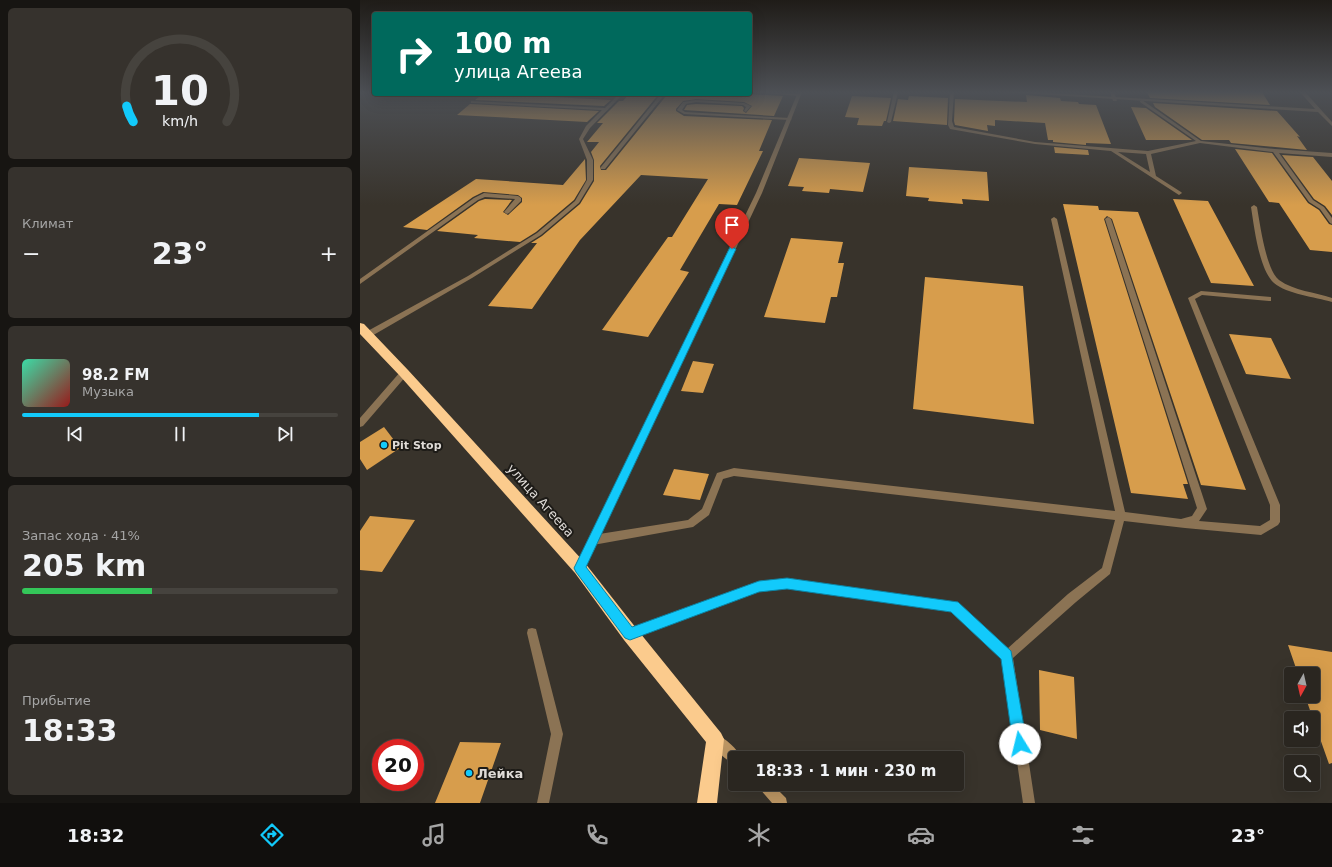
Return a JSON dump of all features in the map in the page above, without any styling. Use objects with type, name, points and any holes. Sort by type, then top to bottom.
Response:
[{"type":"highway","name":"улица Агеева","points":[[364,331],[404,373],[580,568],[630,634],[715,740]]},
{"type":"highway","points":[[707,803],[715,740]]},
{"type":"main road","name":"улица Агеева","points":[[715,740],[728,752]]},
{"type":"main road","points":[[770,791],[781,803]]},
{"type":"street","points":[[364,331],[470,277],[539,234],[577,202],[590,180],[590,160],[581,139],[587,129]]},
{"type":"street","points":[[603,168],[634,129]]},
{"type":"street","points":[[580,568],[759,193],[786,129]]},
{"type":"street","points":[[960,129],[1035,143],[1148,153],[1200,142],[1275,151],[1332,155]]},
{"type":"street","points":[[1182,129],[1200,142]]},
{"type":"street","points":[[1112,150],[1179,193]]},
{"type":"street","points":[[1275,151],[1311,201],[1322,208],[1332,222]]},
{"type":"street","points":[[1148,153],[1154,176]]},
{"type":"street","points":[[360,282],[476,199],[484,195],[518,198],[518,201],[508,212]]},
{"type":"street","points":[[1254,207],[1261,242],[1269,268],[1275,280],[1289,287],[1332,300]]},
{"type":"street","points":[[1006,656],[1072,598],[1106,571],[1121,516],[1054,219]]},
{"type":"street","points":[[1108,219],[1202,509],[1195,519],[1181,523]]},
{"type":"street","points":[[593,540],[690,524],[706,512],[720,476],[734,472],[1261,531],[1275,522],[1275,505],[1191,298],[1201,293],[1269,300]]},
{"type":"street","points":[[360,424],[404,373]]},
{"type":"street","points":[[630,634],[759,586],[787,583],[953,606],[1006,656],[1029,803]]},
{"type":"street","points":[[532,633],[557,734],[543,803]]},
{"type":"building","points":[[598,129],[630,129],[600,166],[601,170],[606,170],[639,129],[768,129],[759,151],[763,151],[737,205],[719,204],[680,270],[689,272],[648,337],[602,330],[668,237],[672,237],[708,179],[641,175],[580,240],[532,309],[488,306],[537,243],[531,243],[542,236],[580,204],[594,181],[594,160],[591,152],[599,142],[587,142]]},
{"type":"building","points":[[1046,129],[1105,129],[1111,144],[1086,143],[1086,145],[1053,142],[1053,140],[1048,140]]},
{"type":"building","points":[[1141,129],[1177,129],[1192,140],[1146,140]]},
{"type":"building","points":[[1187,129],[1293,129],[1300,137],[1297,136],[1307,150],[1231,143],[1229,140],[1202,140]]},
{"type":"building","points":[[1054,147],[1088,150],[1089,155],[1055,153]]},
{"type":"building","points":[[1235,149],[1272,153],[1308,203],[1319,210],[1329,224],[1332,225],[1332,252],[1310,250],[1279,203],[1269,202]]},
{"type":"building","points":[[1282,155],[1313,157],[1332,181],[1332,215],[1325,206],[1314,199]]},
{"type":"building","points":[[799,158],[870,163],[863,192],[830,189],[829,193],[802,191],[804,187],[788,186]]},
{"type":"building","points":[[585,159],[586,180],[574,200],[536,232],[520,242],[474,238],[478,235],[437,231],[479,201],[485,199],[512,200],[503,212],[508,215],[522,202],[522,198],[518,195],[483,192],[473,197],[427,230],[403,227],[476,179],[563,185]]},
{"type":"building","points":[[909,167],[987,172],[989,201],[962,199],[963,204],[928,201],[929,198],[906,196]]},
{"type":"building","points":[[1173,199],[1208,201],[1254,286],[1211,283]]},
{"type":"building","points":[[1063,204],[1098,206],[1099,210],[1138,212],[1246,490],[1201,485],[1112,219],[1107,216],[1104,219],[1188,484],[1183,484],[1188,499],[1131,493]]},
{"type":"building","points":[[791,238],[843,242],[838,263],[844,263],[837,297],[831,297],[825,323],[764,317]]},
{"type":"building","points":[[925,277],[1023,286],[1034,424],[913,409]]},
{"type":"building","points":[[1229,334],[1271,338],[1291,379],[1246,374]]},
{"type":"building","points":[[693,361],[714,364],[703,393],[681,391]]},
{"type":"building","points":[[384,427],[400,448],[367,470],[360,459],[360,442]]},
{"type":"building","points":[[674,469],[709,474],[700,500],[663,495]]},
{"type":"building","points":[[370,516],[415,520],[382,572],[360,570],[360,531]]},
{"type":"building","points":[[1288,645],[1332,652],[1332,763],[1329,764],[1320,738],[1320,711],[1310,711],[1307,703],[1320,703],[1320,667],[1296,667]]},
{"type":"building","points":[[1039,670],[1074,677],[1077,739],[1040,730]]},
{"type":"building","name":"Лейка","points":[[460,742],[501,743],[480,803],[435,803]]},
{"type":"place","name":"Pit Stop","points":[[384,445]]},
{"type":"place","name":"Лейка","points":[[469,773]]},
{"type":"route","points":[[732,249],[580,568],[630,634],[759,586],[787,583],[953,606],[1006,656],[1020,744]]}]
